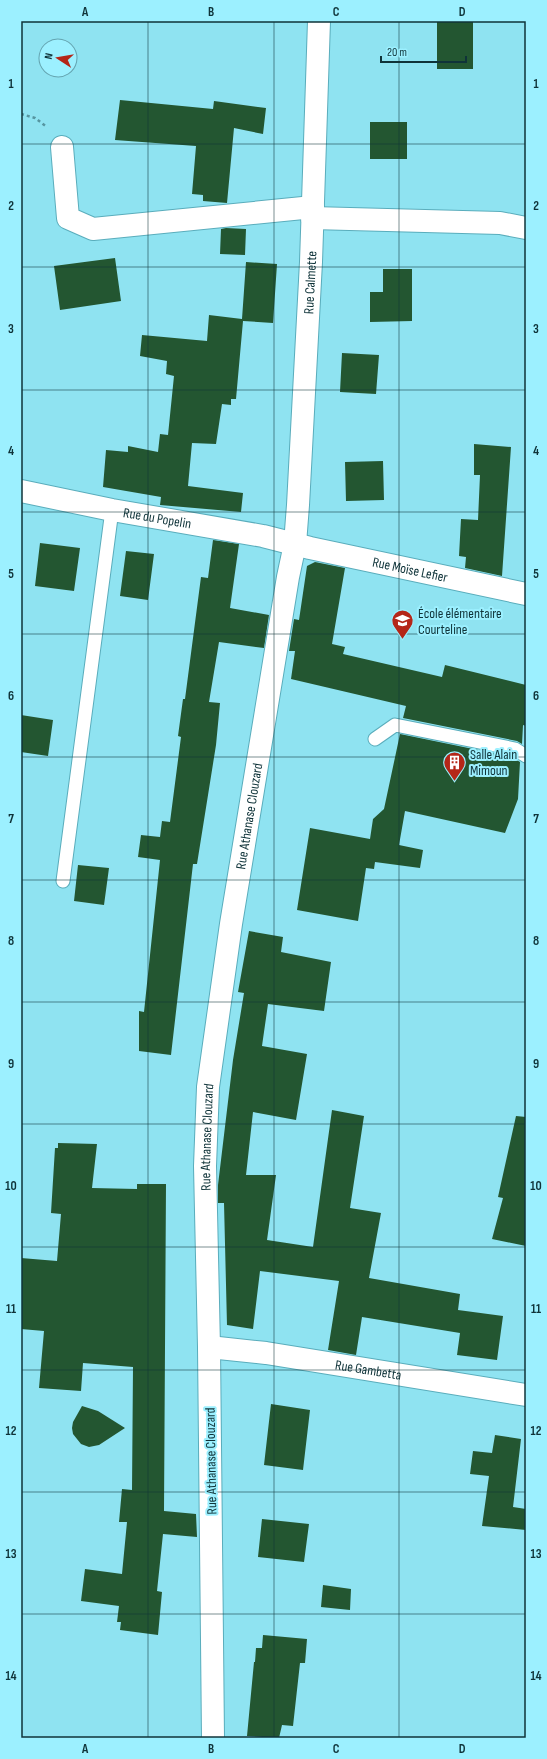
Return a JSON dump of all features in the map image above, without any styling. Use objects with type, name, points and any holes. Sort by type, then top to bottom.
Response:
[{"type":"street","name":"Rue Calmette","points":[[295,544],[313,213],[319,21]]},
{"type":"street","points":[[62,147],[68,218],[92,229],[313,213],[500,223],[526,228]]},
{"type":"street","name":"Rue du Popelin","points":[[21,491],[112,510],[263,536],[295,544]]},
{"type":"street","name":"Rue Moïse Lefier","points":[[295,544],[526,594]]},
{"type":"street","name":"Rue Athanase Clouzard","points":[[213,1738],[209,1347],[205,1166],[208,1087],[231,924],[270,719],[288,577],[295,544]]},
{"type":"street","name":"Rue Gambetta","points":[[209,1347],[266,1353],[526,1395]]},
{"type":"lane","points":[[63,881],[112,510]]},
{"type":"lane","points":[[375,739],[395,725],[515,749],[526,756]]},
{"type":"building","points":[[437,21],[473,21],[473,69],[437,69]]},
{"type":"building","points":[[120,100],[213,109],[214,101],[266,108],[263,134],[234,128],[227,203],[203,201],[203,195],[192,194],[196,146],[115,140]]},
{"type":"building","points":[[370,122],[407,122],[407,159],[370,159]]},
{"type":"building","points":[[221,229],[246,229],[245,255],[220,254]]},
{"type":"building","points":[[115,258],[121,301],[60,310],[54,266]]},
{"type":"building","points":[[246,262],[277,264],[273,323],[243,321],[236,399],[231,399],[231,405],[222,404],[216,444],[192,443],[188,486],[243,493],[241,512],[160,505],[161,497],[103,487],[106,450],[128,452],[128,446],[158,452],[160,434],[168,435],[174,376],[166,374],[167,361],[140,356],[142,335],[207,341],[209,315],[242,319]]},
{"type":"building","points":[[383,269],[412,269],[412,321],[370,322],[370,292],[383,292]]},
{"type":"building","points":[[342,353],[379,355],[376,394],[340,392]]},
{"type":"building","points":[[474,444],[511,447],[502,576],[465,568],[466,557],[459,556],[461,519],[478,520],[480,475],[474,475]]},
{"type":"building","points":[[383,461],[384,500],[346,501],[345,462]]},
{"type":"building","points":[[213,540],[239,544],[230,608],[269,615],[264,648],[219,642],[209,702],[220,703],[216,745],[197,864],[193,864],[171,1055],[139,1051],[139,1011],[144,1012],[160,860],[138,857],[141,835],[160,837],[162,821],[170,822],[181,737],[178,736],[183,699],[185,699],[201,577],[208,578]]},
{"type":"building","points":[[40,543],[80,548],[74,591],[35,586]]},
{"type":"building","points":[[126,551],[154,554],[148,600],[120,596]]},
{"type":"building","points":[[315,562],[345,568],[332,644],[345,647],[343,654],[442,677],[445,665],[526,685],[526,726],[523,725],[522,744],[517,741],[403,718],[406,706],[291,679],[295,651],[289,651],[294,619],[299,620],[307,566]]},
{"type":"building","points":[[21,715],[53,720],[48,756],[21,752]]},
{"type":"building","points":[[400,734],[512,757],[520,762],[518,799],[505,833],[405,811],[399,845],[423,850],[420,868],[375,862],[374,869],[366,868],[358,921],[297,910],[310,828],[370,839],[373,819],[384,809]]},
{"type":"building","points":[[78,865],[109,868],[104,905],[74,901]]},
{"type":"building","points":[[249,931],[283,937],[281,952],[331,962],[324,1011],[268,1004],[262,1046],[307,1054],[296,1120],[253,1112],[246,1175],[276,1175],[267,1240],[313,1247],[332,1110],[364,1116],[350,1208],[381,1213],[369,1278],[460,1294],[458,1310],[503,1316],[497,1360],[457,1355],[460,1333],[362,1317],[356,1355],[328,1350],[339,1281],[260,1271],[253,1329],[227,1325],[224,1203],[218,1203],[218,1185],[233,1060],[244,993],[238,992]]},
{"type":"building","points":[[516,1116],[526,1117],[526,1246],[492,1239],[503,1198],[498,1197]]},
{"type":"building","points":[[58,1143],[97,1144],[92,1188],[137,1189],[137,1184],[166,1184],[164,1511],[196,1514],[197,1537],[163,1534],[157,1591],[162,1592],[158,1635],[120,1630],[121,1622],[117,1622],[119,1606],[81,1601],[85,1569],[122,1574],[127,1522],[119,1522],[122,1489],[132,1490],[133,1367],[83,1363],[81,1391],[39,1388],[44,1331],[21,1329],[21,1258],[57,1261],[61,1214],[51,1213],[55,1148],[58,1148]]},
{"type":"building","points":[[271,1404],[310,1410],[303,1470],[264,1465]]},
{"type":"building","points":[[82,1406],[98,1411],[125,1428],[99,1445],[89,1447],[81,1444],[73,1434],[72,1428],[73,1422]]},
{"type":"building","points":[[495,1435],[521,1439],[513,1507],[526,1509],[526,1530],[482,1526],[489,1476],[470,1474],[473,1451],[492,1453]]},
{"type":"building","points":[[262,1519],[309,1524],[304,1562],[258,1557]]},
{"type":"building","points":[[323,1585],[351,1589],[350,1610],[321,1607]]},
{"type":"building","points":[[263,1635],[307,1639],[305,1663],[300,1663],[293,1726],[282,1725],[279,1738],[247,1736],[256,1648],[262,1648]]},
{"type":"place","name":"École élémentaire Courteline","points":[[403,640]]},
{"type":"place","name":"Salle Alain Mimoun","points":[[454,782]]}]
